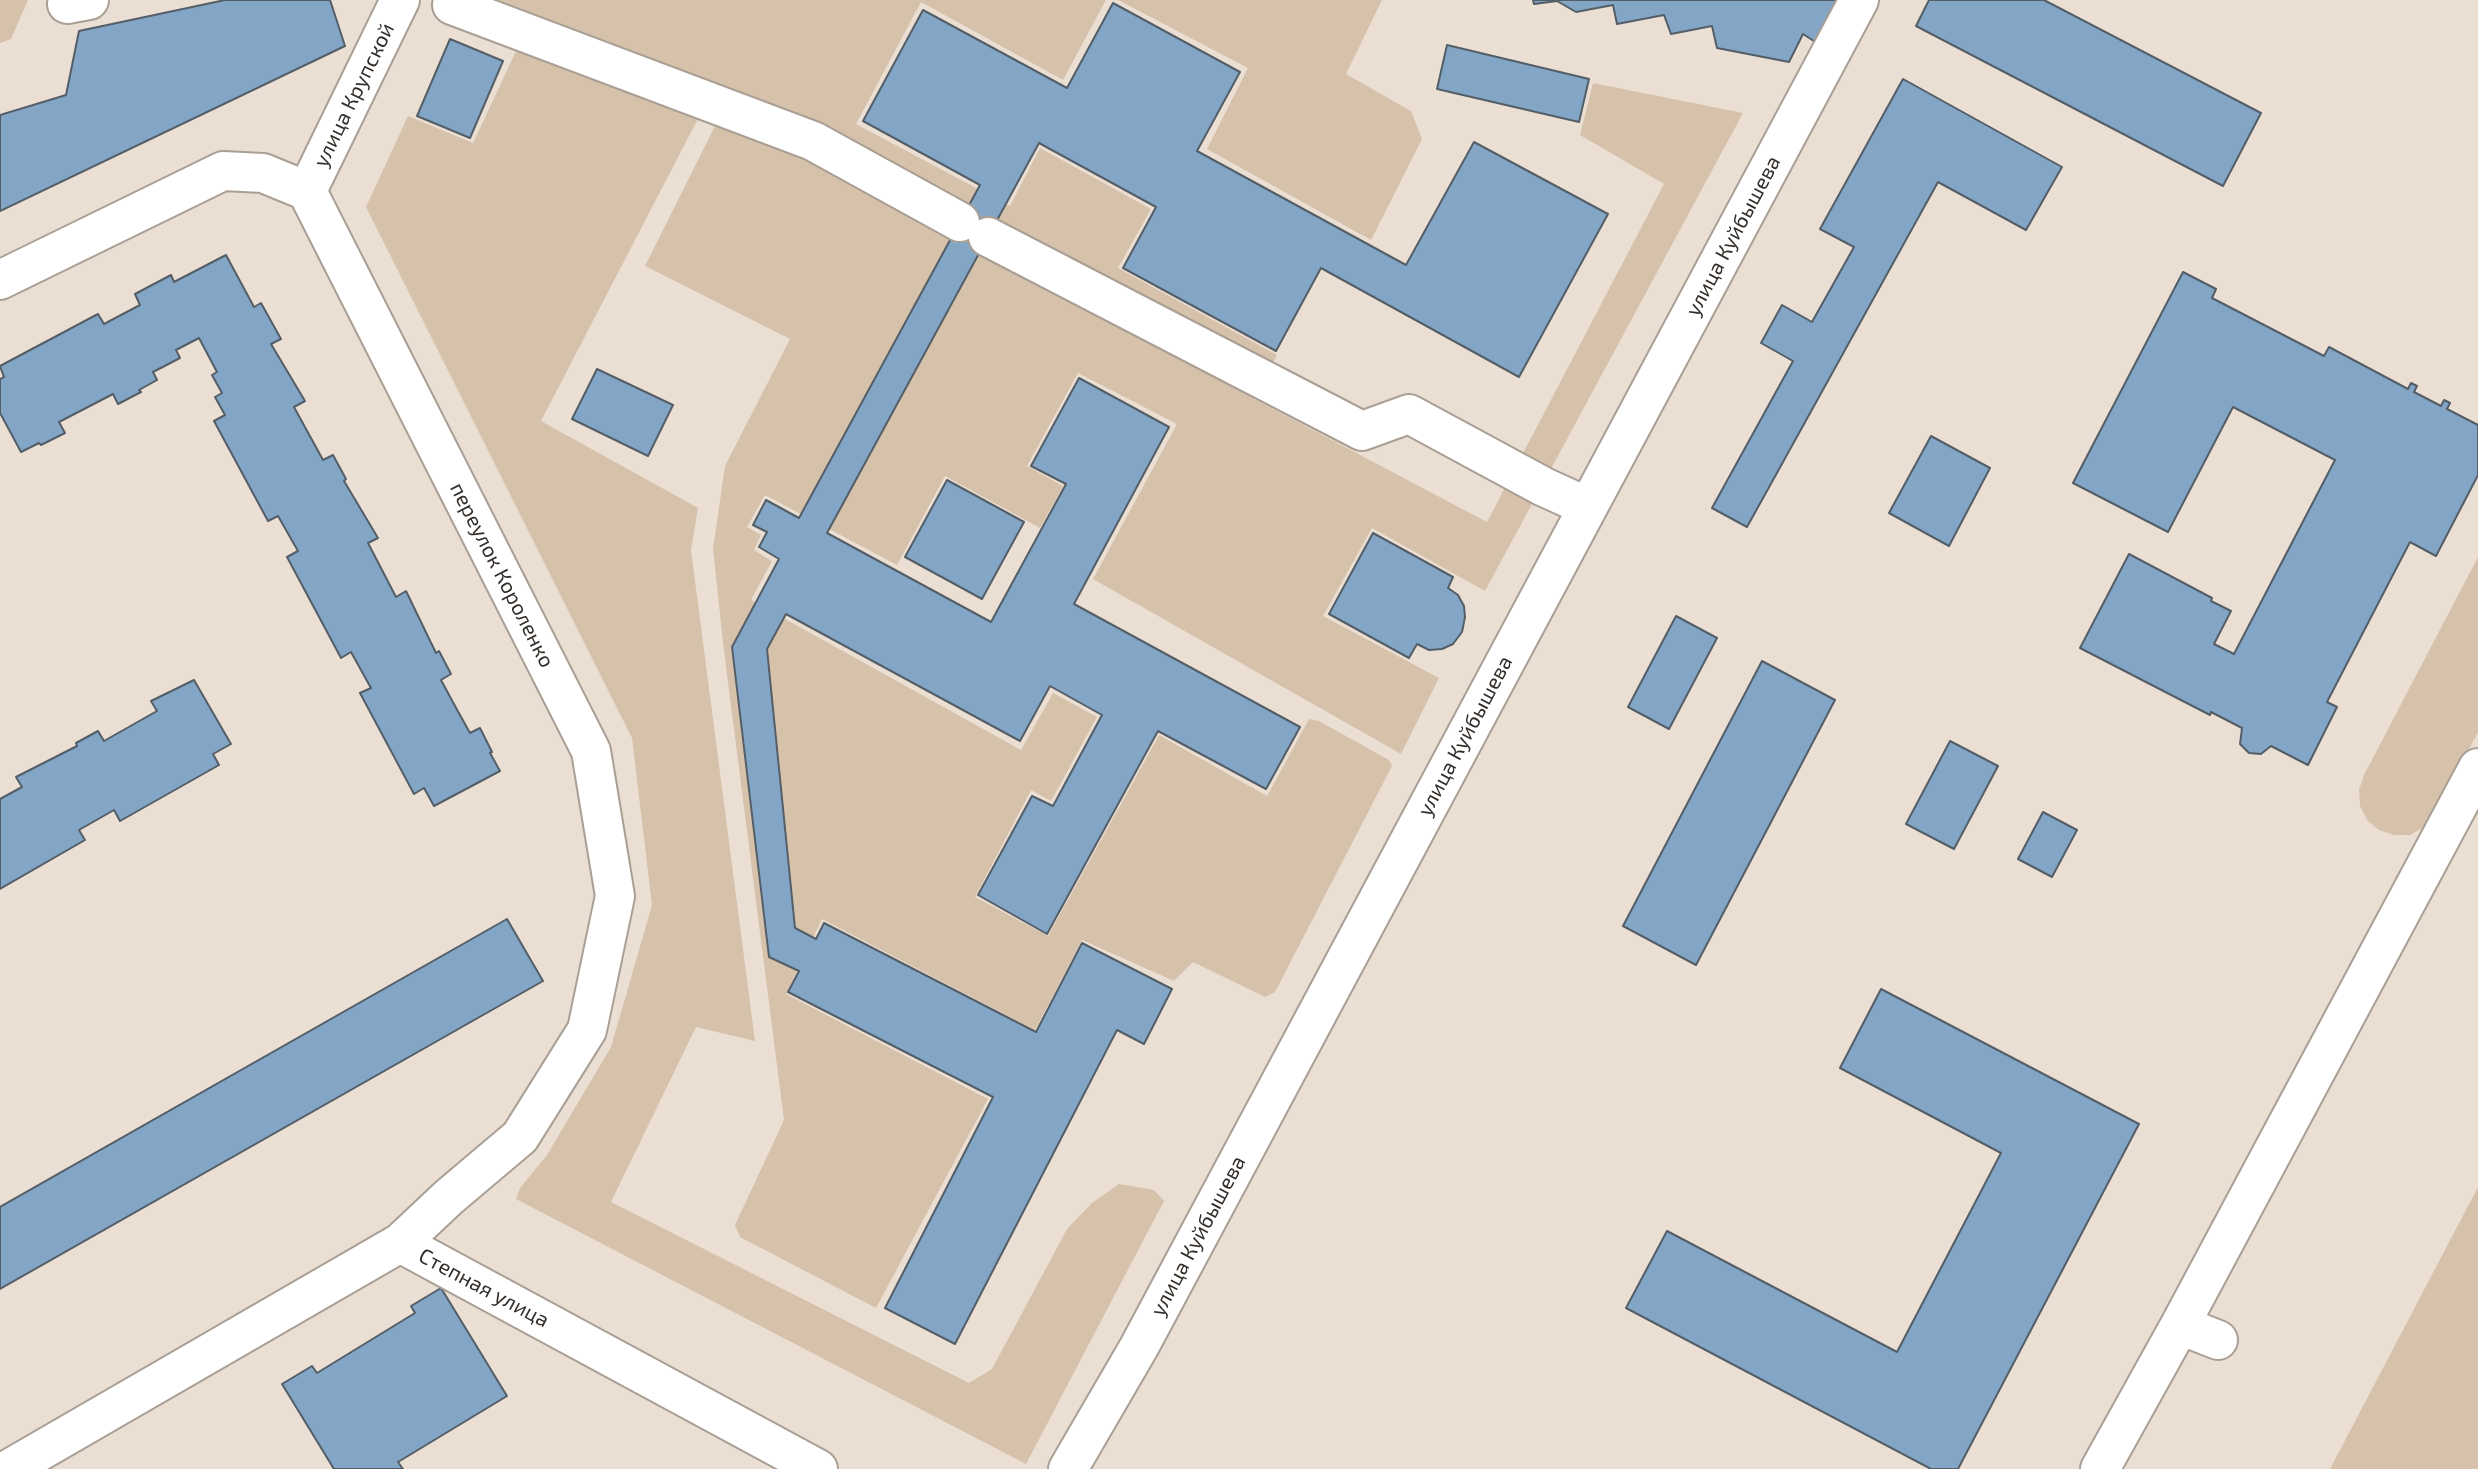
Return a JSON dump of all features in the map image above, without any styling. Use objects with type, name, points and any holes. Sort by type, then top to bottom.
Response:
[{"type":"street","name":"улица Крупской","points":[[307,191],[400,0]]},
{"type":"street","name":"улица Куйбышева","points":[[1068,1469],[1139,1347],[1859,0]]},
{"type":"street","points":[[452,5],[813,141],[974,230],[1362,431],[1409,414],[1533,482],[1588,507]]},
{"type":"street","points":[[0,281],[223,171],[262,173],[307,191]]},
{"type":"street","name":"переулок Короленко","points":[[307,191],[591,751],[615,896],[587,1030],[520,1137],[449,1196],[400,1242]]},
{"type":"street","points":[[2100,1469],[2478,768]]},
{"type":"street","name":"Степная улица","points":[[9,1469],[400,1242],[818,1469]]},
{"type":"street","points":[[2180,1325],[2218,1340]]},
{"type":"shaded area","points":[[0,0],[28,0],[11,39],[0,43]]},
{"type":"shaded area","points":[[474,0],[1106,0],[1063,80],[921,2],[856,124],[1010,206],[1040,148],[1151,209],[1118,268],[1277,355],[1254,399],[1487,522],[1664,184],[1580,135],[1593,83],[1743,113],[1485,591],[1372,528],[1323,616],[1439,678],[1401,754],[1093,579],[1177,424],[1078,373],[1027,466],[1063,486],[1040,528],[945,476],[897,565],[765,495],[747,527],[761,535],[754,550],[772,561],[751,600],[1021,750],[1053,693],[1097,717],[1051,801],[1031,790],[975,897],[1048,936],[1159,735],[1267,796],[1309,719],[1319,721],[1389,760],[1392,766],[1275,992],[1265,997],[1193,962],[1174,981],[1082,940],[1035,1030],[822,919],[786,994],[988,1099],[876,1308],[740,1237],[735,1225],[784,1120],[713,549],[725,466],[790,339],[645,266],[730,96]]},
{"type":"shaded area","points":[[1118,0],[1382,0],[1346,74],[1411,111],[1422,139],[1371,240],[1207,149],[1248,68]]},
{"type":"shaded area","points":[[518,47],[701,113],[541,421],[698,508],[691,550],[755,1041],[696,1027],[611,1202],[969,1383],[992,1369],[1067,1229],[1092,1203],[1119,1184],[1154,1190],[1164,1201],[1026,1464],[516,1199],[520,1188],[547,1155],[611,1047],[652,905],[632,738],[366,207],[408,116],[473,143]]},
{"type":"shaded area","points":[[2478,557],[2478,732],[2434,815],[2424,827],[2410,835],[2394,835],[2379,830],[2367,820],[2360,806],[2359,790],[2364,775]]},
{"type":"shaded area","points":[[2478,1187],[2478,1469],[2330,1469]]},
{"type":"building","points":[[225,0],[330,0],[345,46],[0,211],[0,115],[66,95],[79,31]]},
{"type":"building","points":[[1533,0],[1838,0],[1820,45],[1803,34],[1789,62],[1717,48],[1712,26],[1671,34],[1664,15],[1617,24],[1613,5],[1576,12],[1557,1],[1534,4]]},
{"type":"building","points":[[1929,0],[2044,0],[2261,113],[2223,186],[1916,26]]},
{"type":"building","points":[[1113,3],[1240,72],[1197,151],[1406,265],[1474,142],[1608,214],[1519,377],[1321,268],[1276,351],[1123,268],[1156,207],[1039,143],[827,533],[991,622],[1066,484],[1031,466],[1079,378],[1169,427],[1074,604],[1300,727],[1266,789],[1158,731],[1047,934],[978,895],[1032,796],[1053,806],[1102,715],[1050,686],[1020,741],[786,614],[767,649],[795,928],[816,939],[824,923],[1036,1032],[1082,943],[1172,989],[1144,1044],[1117,1030],[955,1344],[885,1308],[993,1097],[788,992],[799,971],[769,957],[732,647],[779,559],[759,547],[767,532],[753,525],[766,500],[799,518],[980,185],[863,121],[923,10],[1067,88]]},
{"type":"building","points":[[450,39],[503,61],[470,138],[417,116]]},
{"type":"building","points":[[1447,45],[1589,79],[1579,122],[1437,89]]},
{"type":"building","points":[[1903,79],[2062,167],[2026,230],[1938,182],[1747,527],[1712,508],[1793,361],[1761,343],[1782,305],[1812,322],[1854,247],[1820,229]]},
{"type":"building","points":[[226,255],[254,307],[261,303],[281,339],[271,344],[305,401],[294,407],[323,460],[333,455],[346,479],[344,481],[378,538],[368,543],[396,597],[406,591],[436,653],[439,651],[451,674],[441,680],[470,733],[480,728],[500,771],[434,806],[424,788],[414,794],[360,693],[371,688],[351,652],[341,658],[287,557],[298,551],[278,516],[268,521],[214,421],[225,415],[215,397],[222,393],[212,375],[217,372],[199,338],[176,350],[180,358],[153,372],[157,380],[139,390],[141,392],[118,404],[113,394],[59,422],[65,433],[41,445],[39,443],[21,452],[0,413],[0,379],[4,377],[0,366],[98,314],[104,324],[140,305],[135,294],[171,275],[174,282]]},
{"type":"building","points":[[2183,272],[2216,289],[2212,298],[2324,356],[2329,347],[2408,389],[2411,383],[2417,386],[2414,392],[2441,406],[2444,400],[2450,403],[2447,409],[2478,425],[2478,475],[2436,556],[2410,542],[2327,702],[2337,707],[2308,765],[2271,746],[2261,754],[2249,753],[2240,744],[2242,728],[2211,712],[2210,715],[2080,648],[2129,554],[2231,611],[2214,644],[2234,654],[2335,460],[2233,407],[2168,532],[2073,483]]},
{"type":"building","points":[[597,369],[673,405],[648,456],[572,419]]},
{"type":"building","points":[[1931,436],[1990,468],[1949,546],[1889,513]]},
{"type":"building","points":[[947,480],[1024,522],[982,599],[905,557]]},
{"type":"building","points":[[1373,533],[1453,577],[1448,588],[1458,595],[1464,606],[1465,617],[1462,632],[1453,644],[1442,649],[1429,650],[1417,644],[1409,658],[1329,614]]},
{"type":"building","points":[[1676,616],[1717,638],[1669,729],[1628,707]]},
{"type":"building","points":[[1762,661],[1835,700],[1696,965],[1623,926]]},
{"type":"building","points":[[194,680],[231,744],[213,754],[219,765],[120,821],[114,810],[79,830],[85,840],[0,889],[0,799],[22,787],[16,777],[77,746],[76,743],[98,731],[104,741],[157,711],[151,701]]},
{"type":"building","points":[[1950,741],[1998,766],[1954,849],[1906,824]]},
{"type":"building","points":[[2043,812],[2077,830],[2052,877],[2018,859]]},
{"type":"building","points":[[507,919],[543,981],[0,1289],[0,1207]]},
{"type":"building","points":[[1881,989],[2139,1124],[1958,1469],[1931,1469],[1626,1308],[1667,1231],[1897,1352],[2001,1153],[1840,1068]]},
{"type":"building","points":[[441,1288],[507,1396],[398,1462],[403,1469],[334,1469],[282,1384],[312,1366],[317,1373],[415,1313],[411,1306]]}]
